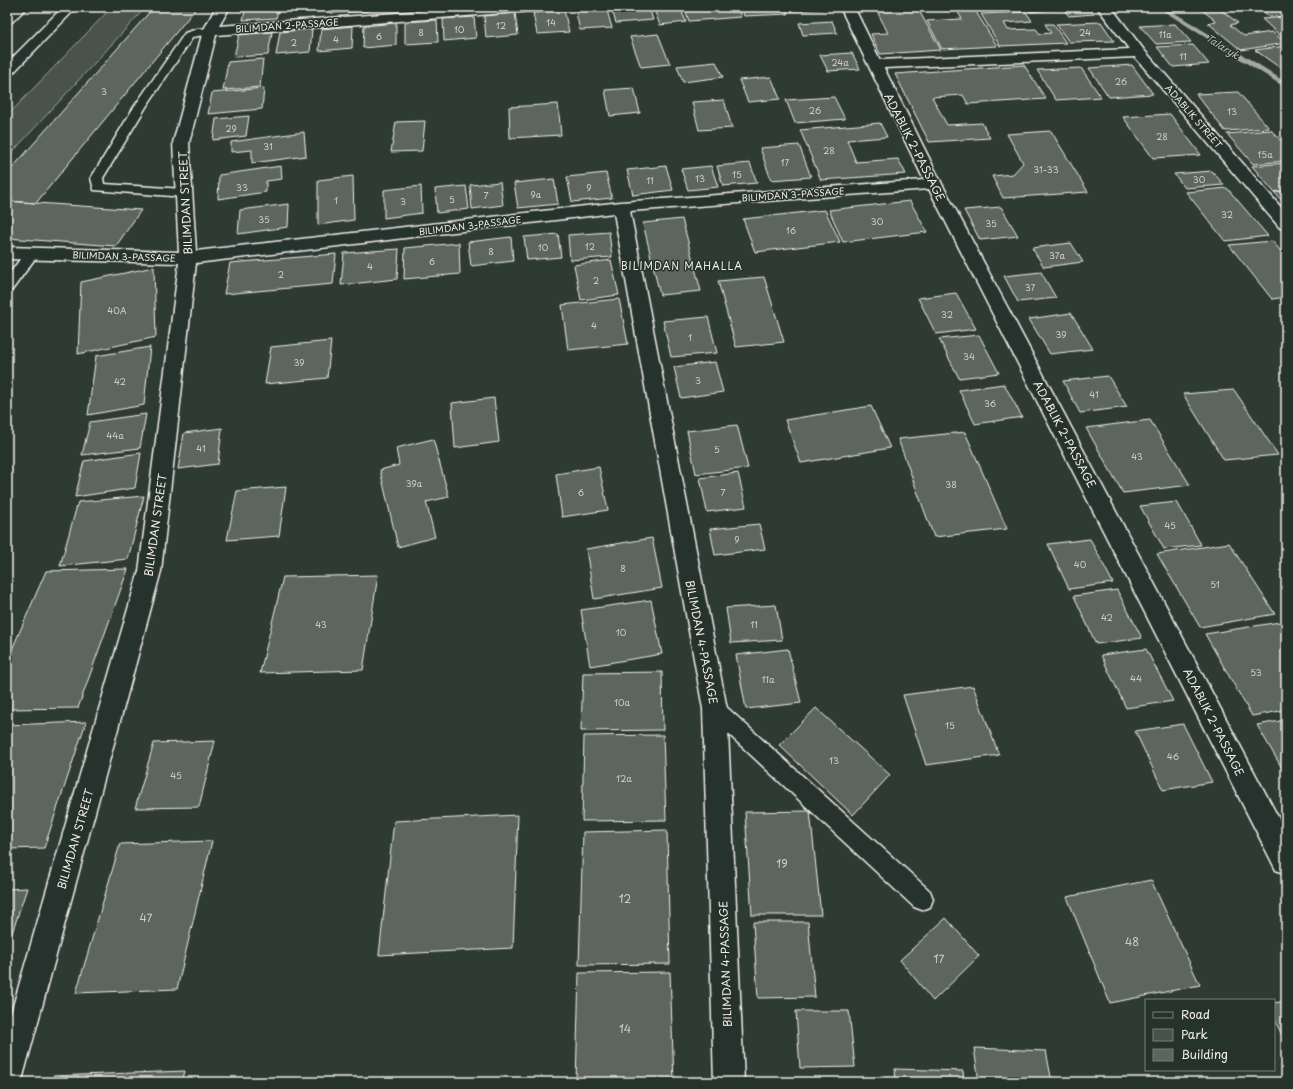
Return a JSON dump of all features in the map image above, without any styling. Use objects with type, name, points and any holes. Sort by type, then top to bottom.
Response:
[{"type":"street","points":[[7,19],[20,7]]},
{"type":"street","points":[[7,72],[70,7]]},
{"type":"street","name":"BILIMDAN STREET","points":[[7,1080],[150,571],[188,258],[181,143],[210,31],[222,7]]},
{"type":"street","name":"BILIMDAN 2-PASSAGE","points":[[210,31],[533,7]]},
{"type":"street","name":"АDАBLIK 2-PASSAGE","points":[[847,7],[934,184],[1286,860]]},
{"type":"street","name":"ADABLIK STREET","points":[[1104,7],[1139,53],[1286,224]]},
{"type":"street","points":[[874,64],[1139,53]]},
{"type":"street","name":"BILIMDAN 3-PASSAGE","points":[[7,253],[188,258],[621,207],[934,184]]},
{"type":"street","name":"BILIMDAN 4-PASSAGE","points":[[621,207],[715,709],[729,1082]]},
{"type":"lane","points":[[184,193],[98,187],[97,178],[140,107],[189,35],[197,32],[210,31]]},
{"type":"lane","points":[[7,287],[32,253]]},
{"type":"lane","points":[[715,709],[922,899]]},
{"type":"green space","points":[[112,7],[146,7],[7,158],[7,116]]},
{"type":"building","points":[[154,7],[197,7],[36,203],[7,201],[7,174]]},
{"type":"building","points":[[246,7],[279,7],[276,18],[243,20]]},
{"type":"building","points":[[332,7],[368,7],[368,11],[331,13]]},
{"type":"building","points":[[372,7],[400,7],[400,8],[372,10]]},
{"type":"building","points":[[606,7],[612,28],[580,30],[575,9]]},
{"type":"building","points":[[611,7],[649,7],[653,20],[616,23]]},
{"type":"building","points":[[653,7],[680,7],[686,22],[660,25]]},
{"type":"building","points":[[684,7],[737,7],[741,17],[689,21]]},
{"type":"building","points":[[741,7],[785,7],[788,14],[744,16]]},
{"type":"building","points":[[789,7],[821,7],[822,9],[791,11]]},
{"type":"building","points":[[875,7],[917,7],[941,50],[880,54],[871,34],[888,33]]},
{"type":"building","points":[[955,7],[973,7],[997,46],[942,49],[927,21],[962,19]]},
{"type":"building","points":[[1026,7],[1087,7],[1094,14],[1069,16],[1063,9],[1030,12]]},
{"type":"building","points":[[1198,7],[1217,7],[1238,23],[1230,25],[1244,36],[1272,32],[1286,43],[1241,50],[1208,23],[1216,21]]},
{"type":"building","points":[[1258,7],[1286,7],[1286,16],[1270,17]]},
{"type":"building","points":[[564,10],[569,32],[537,34],[533,13]]},
{"type":"building","points":[[1026,12],[1032,21],[1004,23],[1008,30],[1036,29],[1040,34],[1051,33],[1045,24],[1053,24],[1066,43],[1000,46],[981,14]]},
{"type":"building","points":[[515,13],[518,35],[486,38],[484,16]]},
{"type":"building","points":[[474,17],[476,38],[444,41],[443,19]]},
{"type":"building","points":[[1286,17],[1286,41],[1262,19]]},
{"type":"building","points":[[437,20],[438,42],[405,44],[405,22]]},
{"type":"building","points":[[832,21],[837,33],[803,35],[799,23]]},
{"type":"building","points":[[1101,22],[1114,41],[1069,42],[1056,24]]},
{"type":"building","points":[[396,23],[396,45],[363,48],[364,26]]},
{"type":"building","points":[[1175,24],[1191,42],[1156,44],[1140,26]]},
{"type":"building","points":[[353,26],[352,48],[319,51],[321,29]]},
{"type":"building","points":[[312,29],[310,52],[276,55],[280,32]]},
{"type":"building","points":[[272,32],[268,55],[234,57],[239,35]]},
{"type":"building","points":[[658,34],[670,64],[641,67],[630,37]]},
{"type":"building","points":[[1193,45],[1209,64],[1173,67],[1157,47]]},
{"type":"building","points":[[1286,46],[1286,72],[1255,50]]},
{"type":"building","points":[[852,53],[860,69],[828,71],[820,55]]},
{"type":"building","points":[[263,59],[260,87],[223,90],[228,62]]},
{"type":"building","points":[[716,62],[723,77],[683,82],[677,66]]},
{"type":"building","points":[[1024,65],[1046,99],[968,104],[963,95],[932,97],[947,125],[982,123],[990,138],[929,142],[895,74]]},
{"type":"building","points":[[1132,65],[1153,94],[1109,97],[1089,68]]},
{"type":"building","points":[[1081,68],[1101,97],[1056,100],[1037,70]]},
{"type":"building","points":[[771,77],[780,99],[748,102],[739,80]]},
{"type":"building","points":[[264,88],[262,109],[208,114],[212,93]]},
{"type":"building","points":[[634,88],[640,113],[610,116],[605,90]]},
{"type":"building","points":[[1238,92],[1269,128],[1225,131],[1196,94]]},
{"type":"building","points":[[834,97],[845,119],[795,123],[786,100]]},
{"type":"building","points":[[724,100],[732,128],[699,130],[692,102]]},
{"type":"building","points":[[558,104],[561,135],[510,138],[509,107]]},
{"type":"building","points":[[1170,114],[1201,155],[1153,158],[1123,117]]},
{"type":"building","points":[[249,116],[246,136],[213,140],[216,119]]},
{"type":"building","points":[[425,121],[422,151],[391,152],[396,122]]},
{"type":"building","points":[[880,123],[887,137],[847,140],[856,162],[898,159],[906,174],[821,180],[800,130]]},
{"type":"building","points":[[1271,130],[1286,146],[1286,161],[1253,164],[1227,134]]},
{"type":"building","points":[[1051,131],[1088,192],[1003,198],[992,176],[1013,174],[1023,163],[1007,134]]},
{"type":"building","points":[[304,132],[306,156],[252,163],[252,150],[231,152],[231,142]]},
{"type":"building","points":[[799,145],[811,177],[771,180],[760,148]]},
{"type":"building","points":[[750,163],[757,183],[723,186],[717,166]]},
{"type":"building","points":[[1286,163],[1286,191],[1274,192],[1252,166]]},
{"type":"building","points":[[281,166],[282,179],[266,181],[266,192],[218,199],[219,175]]},
{"type":"building","points":[[666,166],[673,190],[633,195],[627,170]]},
{"type":"building","points":[[711,166],[718,187],[688,190],[681,169]]},
{"type":"building","points":[[1212,171],[1224,185],[1185,188],[1174,174]]},
{"type":"building","points":[[606,173],[612,198],[572,202],[567,177]]},
{"type":"building","points":[[353,176],[354,220],[318,225],[318,180]]},
{"type":"building","points":[[554,179],[558,204],[518,208],[514,183]]},
{"type":"building","points":[[500,182],[503,205],[472,209],[470,185]]},
{"type":"building","points":[[421,186],[422,213],[384,218],[384,190]]},
{"type":"building","points":[[466,186],[469,209],[437,213],[435,189]]},
{"type":"building","points":[[1227,188],[1268,236],[1225,241],[1186,192]]},
{"type":"building","points":[[1286,191],[1286,205],[1274,192]]},
{"type":"building","points":[[7,201],[141,210],[116,246],[7,238]]},
{"type":"building","points":[[910,201],[927,232],[843,242],[829,210]]},
{"type":"building","points":[[289,204],[288,227],[238,234],[240,210]]},
{"type":"building","points":[[1001,207],[1018,236],[980,240],[964,210]]},
{"type":"building","points":[[825,210],[840,242],[755,252],[743,219]]},
{"type":"building","points":[[682,219],[701,291],[660,295],[643,223]]},
{"type":"building","points":[[609,232],[612,257],[570,260],[568,235]]},
{"type":"building","points":[[558,234],[561,257],[527,260],[524,237]]},
{"type":"building","points":[[511,237],[513,261],[471,266],[468,242]]},
{"type":"building","points":[[1272,241],[1286,257],[1286,297],[1272,299],[1229,245]]},
{"type":"building","points":[[459,243],[460,274],[404,279],[405,248]]},
{"type":"building","points":[[1071,243],[1083,262],[1044,267],[1032,248]]},
{"type":"building","points":[[399,249],[397,279],[341,285],[344,253]]},
{"type":"building","points":[[336,254],[333,284],[224,294],[230,263]]},
{"type":"building","points":[[611,260],[619,295],[581,300],[574,265]]},
{"type":"building","points":[[154,267],[156,337],[78,354],[81,282]]},
{"type":"building","points":[[1041,272],[1056,298],[1018,302],[1004,276]]},
{"type":"building","points":[[764,277],[784,342],[736,347],[718,281]]},
{"type":"building","points":[[956,293],[976,329],[936,334],[918,298]]},
{"type":"building","points":[[619,299],[628,344],[568,350],[562,305]]},
{"type":"building","points":[[1071,313],[1093,349],[1050,354],[1029,319]]},
{"type":"building","points":[[708,317],[717,353],[671,357],[663,321]]},
{"type":"building","points":[[979,335],[999,373],[959,378],[939,339]]},
{"type":"building","points":[[331,341],[327,378],[265,384],[271,347]]},
{"type":"building","points":[[150,347],[144,405],[88,415],[96,356]]},
{"type":"building","points":[[715,362],[723,392],[681,398],[674,367]]},
{"type":"building","points":[[1108,376],[1127,407],[1080,413],[1063,381]]},
{"type":"building","points":[[1004,384],[1022,417],[975,424],[959,390]]},
{"type":"building","points":[[1234,390],[1278,455],[1224,460],[1183,394]]},
{"type":"building","points":[[494,398],[499,442],[455,448],[452,403]]},
{"type":"building","points":[[871,406],[890,448],[801,463],[785,420]]},
{"type":"building","points":[[146,414],[140,448],[82,455],[90,422]]},
{"type":"building","points":[[1150,420],[1190,485],[1123,493],[1086,428]]},
{"type":"building","points":[[737,425],[748,468],[696,474],[687,431]]},
{"type":"building","points":[[222,428],[218,464],[178,469],[184,433]]},
{"type":"building","points":[[965,432],[1007,529],[934,537],[898,439]]},
{"type":"building","points":[[433,439],[449,497],[426,502],[435,537],[398,547],[380,470],[399,465],[396,448]]},
{"type":"building","points":[[141,453],[135,488],[75,497],[84,461]]},
{"type":"building","points":[[599,467],[608,510],[562,517],[556,474]]},
{"type":"building","points":[[738,473],[746,507],[707,512],[700,478]]},
{"type":"building","points":[[286,487],[279,536],[227,540],[237,491]]},
{"type":"building","points":[[144,496],[128,559],[60,566],[78,502]]},
{"type":"building","points":[[1177,502],[1201,545],[1164,549],[1140,506]]},
{"type":"building","points":[[759,524],[765,549],[715,555],[710,529]]},
{"type":"building","points":[[652,538],[662,588],[594,599],[586,549]]},
{"type":"building","points":[[1090,539],[1113,583],[1069,589],[1048,544]]},
{"type":"building","points":[[1229,543],[1275,614],[1200,627],[1157,554]]},
{"type":"building","points":[[128,569],[78,708],[7,709],[7,661],[46,571]]},
{"type":"building","points":[[378,575],[363,670],[260,673],[283,577]]},
{"type":"building","points":[[1117,590],[1142,638],[1096,644],[1074,596]]},
{"type":"building","points":[[651,600],[662,654],[590,666],[581,610]]},
{"type":"building","points":[[776,605],[782,640],[731,643],[726,608]]},
{"type":"building","points":[[1280,622],[1286,631],[1286,710],[1252,716],[1205,634]]},
{"type":"building","points":[[788,649],[801,703],[746,709],[736,655]]},
{"type":"building","points":[[1146,649],[1173,701],[1126,708],[1101,655]]},
{"type":"building","points":[[662,672],[663,730],[581,731],[583,673]]},
{"type":"building","points":[[973,686],[999,755],[926,765],[903,695]]},
{"type":"building","points":[[816,708],[890,775],[853,815],[779,745]]},
{"type":"building","points":[[1286,720],[1286,775],[1257,725]]},
{"type":"building","points":[[86,722],[44,848],[7,849],[7,725]]},
{"type":"building","points":[[1183,724],[1212,782],[1163,790],[1135,731]]},
{"type":"building","points":[[663,735],[666,820],[582,821],[584,736]]},
{"type":"building","points":[[215,741],[199,807],[135,808],[154,743]]},
{"type":"building","points":[[810,811],[821,915],[752,915],[745,812]]},
{"type":"building","points":[[518,815],[513,948],[379,955],[394,821]]},
{"type":"building","points":[[667,830],[670,964],[579,965],[583,832]]},
{"type":"building","points":[[212,841],[177,989],[76,993],[120,844]]},
{"type":"building","points":[[1151,880],[1200,985],[1110,1003],[1067,897]]},
{"type":"building","points":[[27,888],[7,948],[7,889]]},
{"type":"building","points":[[946,918],[979,956],[933,1001],[900,960]]},
{"type":"building","points":[[753,922],[808,922],[815,997],[758,998]]},
{"type":"building","points":[[670,972],[674,1082],[576,1082],[579,973]]},
{"type":"building","points":[[1286,1001],[1286,1044],[1275,1020],[1275,1003]]},
{"type":"building","points":[[796,1011],[849,1011],[855,1067],[800,1068]]},
{"type":"building","points":[[974,1048],[1046,1051],[1052,1082],[979,1082]]},
{"type":"building","points":[[895,1069],[963,1071],[964,1082],[896,1082]]},
{"type":"building","points":[[185,1071],[182,1082],[51,1082],[53,1076]]},
{"type":"building","points":[[825,1079],[825,1082],[762,1081]]},
{"type":"waterway","name":"Talaryk","points":[[1160,7],[1267,72],[1286,86]]},
{"type":"district","name":"BILIMDAN MAHALLA","points":[[682,265]]}]
